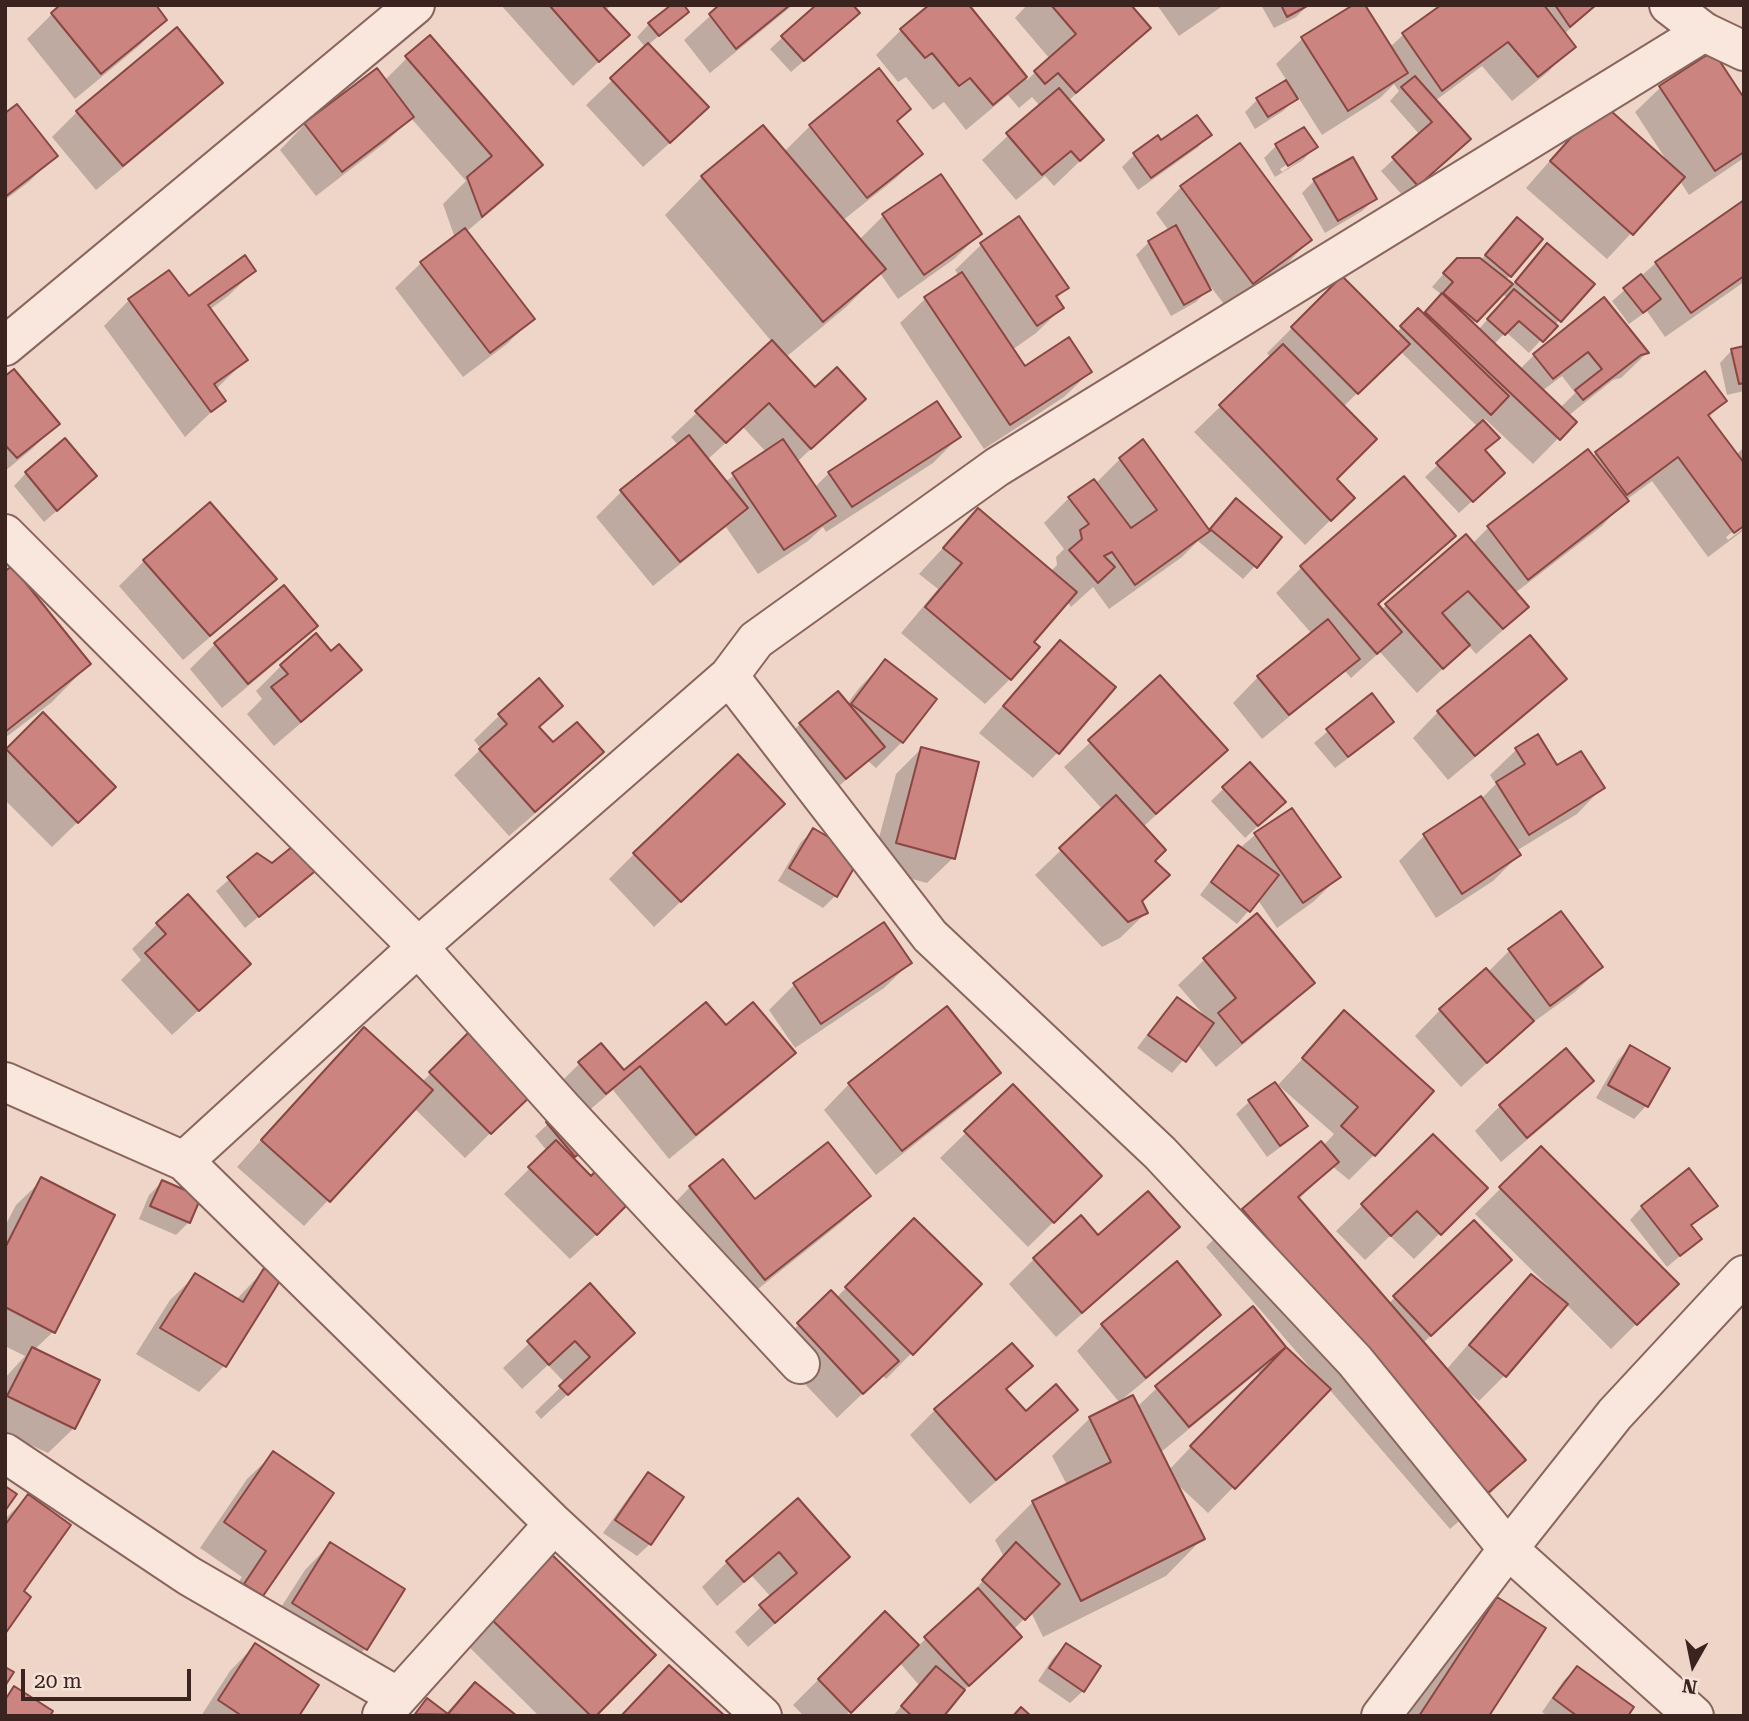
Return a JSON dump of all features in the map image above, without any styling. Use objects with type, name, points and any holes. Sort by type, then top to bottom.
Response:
[{"type":"street","points":[[5,346],[415,5]]},
{"type":"street","points":[[1669,5],[1704,32],[1744,51]]},
{"type":"street","points":[[184,1161],[418,947],[729,676],[757,640],[997,467],[1704,32]]},
{"type":"street","points":[[5,534],[418,947],[562,1108],[800,1364]]},
{"type":"street","points":[[729,676],[930,936],[1160,1153],[1355,1362],[1508,1549],[1694,1716]]},
{"type":"street","points":[[5,1082],[184,1161],[554,1524],[762,1716]]},
{"type":"street","points":[[1381,1716],[1615,1414],[1744,1275]]},
{"type":"street","points":[[5,1453],[390,1707],[554,1524]]},
{"type":"building","points":[[60,5],[156,5],[167,20],[101,74],[51,13]]},
{"type":"building","points":[[549,5],[602,5],[630,35],[599,62]]},
{"type":"building","points":[[671,5],[684,5],[689,12],[659,36],[648,23]]},
{"type":"building","points":[[719,5],[790,5],[736,49],[709,14]]},
{"type":"building","points":[[816,5],[853,5],[860,13],[804,61],[781,36]]},
{"type":"building","points":[[929,5],[969,5],[1027,77],[993,105],[970,78],[959,86],[932,53],[925,58],[900,29]]},
{"type":"building","points":[[1051,5],[1131,5],[1151,28],[1076,93],[1058,73],[1045,84],[1034,71],[1076,34]]},
{"type":"building","points":[[1281,5],[1309,5],[1287,17]]},
{"type":"building","points":[[1353,5],[1365,5],[1408,73],[1348,111],[1301,37]]},
{"type":"building","points":[[1441,5],[1544,5],[1576,47],[1538,77],[1508,42],[1442,91],[1402,33]]},
{"type":"building","points":[[1555,5],[1596,5],[1570,27]]},
{"type":"building","points":[[177,27],[223,83],[123,166],[76,111]]},
{"type":"building","points":[[430,35],[543,165],[482,217],[467,177],[492,156],[405,56]]},
{"type":"building","points":[[648,43],[709,107],[670,143],[610,78]]},
{"type":"building","points":[[1713,51],[1744,98],[1744,152],[1715,171],[1659,86]]},
{"type":"building","points":[[377,68],[414,117],[342,172],[304,123]]},
{"type":"building","points":[[879,68],[911,109],[897,121],[923,154],[867,198],[809,125]]},
{"type":"building","points":[[1415,76],[1471,139],[1418,186],[1392,157],[1432,122],[1401,87]]},
{"type":"building","points":[[1286,80],[1298,99],[1268,117],[1256,98]]},
{"type":"building","points":[[1059,88],[1104,140],[1080,161],[1071,151],[1042,175],[1006,133]]},
{"type":"building","points":[[1602,103],[1685,177],[1633,235],[1550,161]]},
{"type":"building","points":[[17,104],[58,156],[5,197],[5,113]]},
{"type":"building","points":[[1197,115],[1212,135],[1151,178],[1133,153],[1158,135],[1161,140]]},
{"type":"building","points":[[763,125],[886,269],[823,322],[701,176]]},
{"type":"building","points":[[1304,127],[1318,147],[1288,166],[1275,144]]},
{"type":"building","points":[[1240,143],[1312,240],[1253,284],[1180,186]]},
{"type":"building","points":[[1353,157],[1377,199],[1338,221],[1313,179]]},
{"type":"building","points":[[941,174],[982,234],[924,275],[882,214]]},
{"type":"building","points":[[1744,200],[1744,276],[1691,313],[1655,262]]},
{"type":"building","points":[[1019,216],[1069,288],[1056,296],[1064,308],[1037,326],[980,243]]},
{"type":"building","points":[[1517,217],[1543,239],[1511,277],[1485,255]]},
{"type":"building","points":[[1176,225],[1211,290],[1184,305],[1148,241]]},
{"type":"building","points":[[465,228],[535,319],[490,353],[420,262]]},
{"type":"building","points":[[1547,243],[1595,284],[1561,322],[1515,282]]},
{"type":"building","points":[[245,255],[256,271],[208,305],[248,360],[214,384],[226,401],[211,412],[128,299],[169,270],[189,296]]},
{"type":"building","points":[[1457,258],[1480,258],[1513,284],[1477,322],[1443,293],[1453,282],[1443,273]]},
{"type":"building","points":[[962,272],[1025,366],[1069,337],[1092,372],[1010,425],[924,297]]},
{"type":"building","points":[[1641,274],[1661,299],[1643,313],[1623,288]]},
{"type":"building","points":[[1342,276],[1410,344],[1358,394],[1291,327]]},
{"type":"building","points":[[1514,289],[1558,326],[1543,342],[1519,321],[1505,335],[1487,319]]},
{"type":"building","points":[[1442,293],[1577,422],[1560,440],[1425,312]]},
{"type":"building","points":[[1604,297],[1649,353],[1641,355],[1583,400],[1575,390],[1602,369],[1588,352],[1553,379],[1533,354]]},
{"type":"building","points":[[1418,308],[1509,396],[1491,415],[1400,326]]},
{"type":"building","points":[[772,340],[815,387],[837,367],[866,399],[811,449],[769,403],[726,443],[695,411]]},
{"type":"building","points":[[1283,344],[1377,439],[1337,479],[1355,498],[1331,521],[1219,405]]},
{"type":"building","points":[[1744,346],[1744,383],[1739,384],[1731,349]]},
{"type":"building","points":[[14,369],[60,424],[17,458],[5,445],[5,376]]},
{"type":"building","points":[[1705,371],[1727,401],[1708,415],[1744,463],[1744,526],[1734,533],[1678,457],[1627,495],[1595,452]]},
{"type":"building","points":[[937,401],[961,437],[852,507],[828,472]]},
{"type":"building","points":[[1483,420],[1500,438],[1485,450],[1505,473],[1473,502],[1436,463]]},
{"type":"building","points":[[689,435],[748,508],[680,562],[620,490]]},
{"type":"building","points":[[65,438],[97,476],[57,511],[25,472]]},
{"type":"building","points":[[783,439],[836,516],[784,550],[732,473]]},
{"type":"building","points":[[1143,439],[1210,531],[1135,585],[1112,552],[1104,556],[1115,567],[1098,583],[1069,550],[1082,539],[1080,530],[1089,524],[1068,497],[1094,479],[1131,528],[1157,510],[1119,458]]},
{"type":"building","points":[[1588,449],[1629,501],[1528,580],[1487,526]]},
{"type":"building","points":[[1404,476],[1456,536],[1378,604],[1402,632],[1377,654],[1300,566]]},
{"type":"building","points":[[1236,498],[1282,537],[1257,568],[1210,529]]},
{"type":"building","points":[[210,502],[277,579],[210,636],[143,560]]},
{"type":"building","points":[[978,508],[1077,592],[1034,642],[1040,647],[1011,680],[925,607],[962,563],[943,548]]},
{"type":"building","points":[[1466,534],[1529,607],[1503,629],[1468,591],[1442,613],[1470,645],[1443,669],[1385,604]]},
{"type":"building","points":[[12,566],[91,664],[5,732],[5,571]]},
{"type":"building","points":[[284,585],[318,626],[248,684],[214,643]]},
{"type":"building","points":[[1328,619],[1360,659],[1289,715],[1257,676]]},
{"type":"building","points":[[316,633],[331,651],[339,644],[362,670],[301,722],[271,687],[288,674],[280,665]]},
{"type":"building","points":[[1530,635],[1567,679],[1475,756],[1437,711]]},
{"type":"building","points":[[1060,640],[1116,687],[1059,754],[1003,706]]},
{"type":"building","points":[[885,659],[937,699],[903,743],[851,704]]},
{"type":"building","points":[[1160,675],[1228,750],[1156,814],[1088,740]]},
{"type":"building","points":[[539,678],[563,706],[539,727],[553,742],[577,722],[604,752],[535,812],[479,749],[507,724],[498,714]]},
{"type":"building","points":[[838,691],[885,747],[846,779],[799,723]]},
{"type":"building","points":[[1372,693],[1394,722],[1348,757],[1326,729]]},
{"type":"building","points":[[43,712],[116,787],[78,823],[6,749]]},
{"type":"building","points":[[1538,734],[1557,765],[1581,751],[1605,788],[1529,835],[1496,782],[1525,764],[1515,748]]},
{"type":"building","points":[[921,747],[979,762],[955,859],[896,843]]},
{"type":"building","points":[[738,754],[785,804],[681,902],[633,853]]},
{"type":"building","points":[[1250,762],[1286,802],[1258,826],[1222,787]]},
{"type":"building","points":[[1116,795],[1166,850],[1155,861],[1170,875],[1142,901],[1148,913],[1128,922],[1059,848]]},
{"type":"building","points":[[1481,796],[1521,855],[1462,894],[1423,834]]},
{"type":"building","points":[[1292,808],[1341,877],[1303,903],[1254,833]]},
{"type":"building","points":[[813,828],[861,856],[837,897],[789,868]]},
{"type":"building","points":[[298,842],[319,868],[259,917],[227,877],[257,853],[272,863]]},
{"type":"building","points":[[1238,845],[1279,875],[1250,912],[1211,882]]},
{"type":"building","points":[[188,894],[251,964],[199,1011],[145,953],[166,934],[156,923]]},
{"type":"building","points":[[1561,911],[1603,967],[1550,1006],[1508,949]]},
{"type":"building","points":[[1257,913],[1315,983],[1242,1043],[1218,1013],[1236,998],[1203,958]]},
{"type":"building","points":[[884,922],[912,963],[821,1024],[793,983]]},
{"type":"building","points":[[1486,968],[1534,1021],[1487,1063],[1439,1009]]},
{"type":"building","points":[[1177,997],[1214,1023],[1186,1062],[1148,1035]]},
{"type":"building","points":[[706,1002],[726,1025],[753,1002],[796,1053],[696,1135],[640,1066],[606,1094],[578,1062],[601,1043],[624,1070]]},
{"type":"building","points":[[947,1006],[1001,1073],[902,1151],[848,1083]]},
{"type":"building","points":[[1344,1010],[1434,1091],[1375,1156],[1341,1126],[1358,1107],[1302,1058]]},
{"type":"building","points":[[364,1027],[433,1090],[330,1202],[261,1140]]},
{"type":"building","points":[[473,1028],[536,1091],[491,1134],[429,1072]]},
{"type":"building","points":[[1630,1045],[1670,1068],[1648,1107],[1608,1085]]},
{"type":"building","points":[[1566,1048],[1594,1081],[1527,1138],[1499,1105]]},
{"type":"building","points":[[1275,1082],[1308,1126],[1280,1146],[1248,1100]]},
{"type":"building","points":[[1013,1084],[1102,1176],[1054,1223],[964,1131]]},
{"type":"building","points":[[562,1110],[591,1144],[575,1157],[546,1122]]},
{"type":"building","points":[[1433,1134],[1488,1188],[1441,1235],[1417,1211],[1391,1236],[1361,1204]]},
{"type":"building","points":[[556,1140],[591,1176],[605,1161],[633,1199],[597,1235],[528,1167]]},
{"type":"building","points":[[1321,1141],[1339,1162],[1298,1197],[1526,1460],[1488,1493],[1242,1209]]},
{"type":"building","points":[[828,1142],[871,1196],[765,1280],[689,1186],[723,1159],[755,1199]]},
{"type":"building","points":[[1541,1146],[1679,1284],[1637,1325],[1499,1187]]},
{"type":"building","points":[[1689,1168],[1718,1206],[1691,1225],[1702,1239],[1680,1256],[1641,1206]]},
{"type":"building","points":[[41,1177],[115,1215],[55,1333],[5,1307],[5,1248]]},
{"type":"building","points":[[162,1180],[201,1197],[190,1223],[150,1206]]},
{"type":"building","points":[[1148,1191],[1180,1227],[1082,1313],[1033,1258],[1081,1215],[1098,1235]]},
{"type":"building","points":[[914,1218],[982,1284],[913,1355],[845,1287]]},
{"type":"building","points":[[1474,1220],[1512,1260],[1431,1336],[1393,1296]]},
{"type":"building","points":[[1177,1261],[1221,1315],[1146,1378],[1101,1324]]},
{"type":"building","points":[[264,1268],[281,1279],[226,1367],[160,1328],[195,1273],[243,1302]]},
{"type":"building","points":[[1531,1274],[1568,1304],[1506,1377],[1469,1345]]},
{"type":"building","points":[[590,1283],[635,1333],[568,1395],[559,1386],[590,1357],[575,1341],[549,1365],[527,1341]]},
{"type":"building","points":[[831,1290],[899,1361],[863,1394],[797,1323]]},
{"type":"building","points":[[1253,1306],[1286,1347],[1189,1427],[1155,1386]]},
{"type":"building","points":[[1012,1343],[1033,1366],[1006,1389],[1026,1411],[1056,1384],[1078,1410],[996,1480],[934,1409]]},
{"type":"building","points":[[32,1347],[100,1380],[75,1429],[7,1396]]},
{"type":"building","points":[[1286,1347],[1331,1389],[1235,1489],[1190,1446]]},
{"type":"building","points":[[1133,1395],[1205,1539],[1081,1601],[1032,1501],[1111,1462],[1089,1417]]},
{"type":"building","points":[[273,1451],[334,1493],[263,1596],[244,1584],[266,1551],[224,1522]]},
{"type":"building","points":[[648,1472],[684,1497],[651,1545],[615,1520]]},
{"type":"building","points":[[5,1486],[17,1494],[5,1511]]},
{"type":"building","points":[[28,1494],[71,1525],[24,1591],[31,1597],[5,1634],[5,1525]]},
{"type":"building","points":[[798,1498],[850,1557],[775,1623],[759,1605],[797,1573],[779,1552],[744,1582],[726,1561]]},
{"type":"building","points":[[330,1542],[405,1589],[367,1650],[292,1603]]},
{"type":"building","points":[[1016,1542],[1060,1584],[1025,1620],[982,1580]]},
{"type":"building","points":[[548,1551],[656,1655],[596,1716],[591,1716],[486,1614]]},
{"type":"building","points":[[978,1588],[1022,1637],[969,1686],[924,1637]]},
{"type":"building","points":[[1497,1597],[1546,1628],[1489,1716],[1419,1716]]},
{"type":"building","points":[[885,1611],[919,1645],[851,1713],[818,1679]]},
{"type":"building","points":[[255,1643],[319,1685],[299,1716],[242,1716],[218,1700]]},
{"type":"building","points":[[1066,1643],[1101,1666],[1084,1692],[1049,1668]]},
{"type":"building","points":[[669,1665],[725,1716],[621,1716]]},
{"type":"building","points":[[936,1666],[965,1690],[944,1716],[912,1716],[901,1706]]},
{"type":"building","points":[[1577,1666],[1634,1707],[1628,1716],[1577,1716],[1553,1698]]},
{"type":"building","points":[[5,1667],[14,1672],[5,1686]]},
{"type":"building","points":[[475,1682],[517,1716],[415,1714],[427,1698],[448,1714]]},
{"type":"building","points":[[14,1686],[53,1711],[50,1716],[5,1716],[5,1700]]},
{"type":"building","points":[[1021,1707],[1031,1716],[1013,1716]]}]
